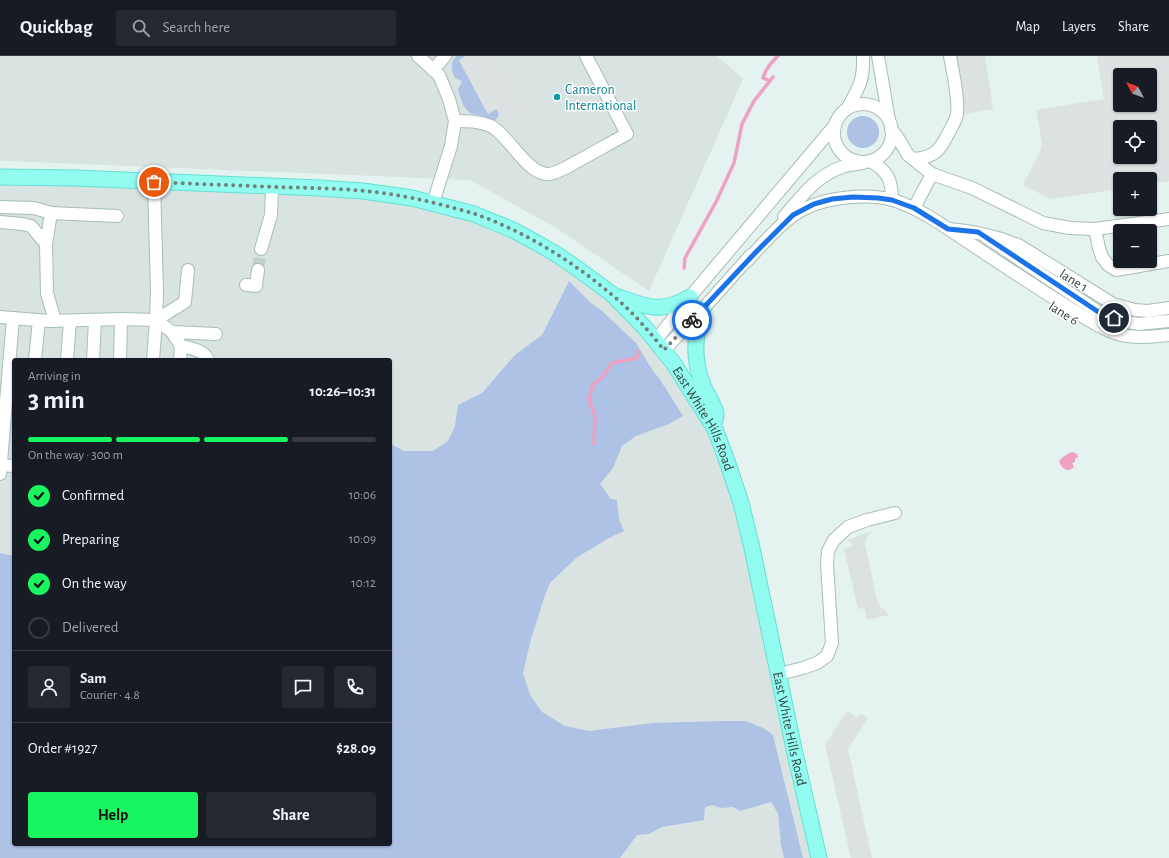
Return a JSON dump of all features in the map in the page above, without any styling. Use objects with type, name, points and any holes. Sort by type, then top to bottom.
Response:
[{"type":"main road","name":"East White Hills Road","points":[[0,177],[76,178],[319,188],[363,191],[406,197],[474,214],[513,230],[556,254],[612,294],[660,345],[685,380],[715,428],[741,503],[752,548],[794,749],[819,858]]},
{"type":"main road","points":[[612,294],[643,306],[651,307],[670,306],[690,297]]},
{"type":"main road","points":[[703,309],[698,324],[696,339],[696,362],[703,384],[716,413],[715,428]]},
{"type":"street","points":[[418,56],[439,75],[450,99],[455,121],[451,146],[433,203]]},
{"type":"street","points":[[433,70],[444,56]]},
{"type":"street","points":[[455,121],[480,122],[491,127],[501,134],[526,163],[537,171],[548,174],[561,170],[627,134],[586,56]]},
{"type":"street","points":[[660,345],[690,297],[848,108],[862,80],[863,56]]},
{"type":"street","points":[[746,262],[804,193],[818,180],[842,168],[878,158],[889,146],[891,138],[890,125],[878,56]]},
{"type":"street","points":[[914,159],[935,154],[940,149],[954,124],[957,115],[957,105],[950,56]]},
{"type":"street","points":[[848,108],[857,105],[866,105],[876,108],[883,113],[908,155],[932,174],[972,188],[1043,223],[1070,228],[1095,229],[1169,219]]},
{"type":"street","points":[[835,125],[834,141],[838,150],[853,161],[867,162],[878,166],[885,172],[889,178],[892,200]]},
{"type":"street","points":[[914,208],[932,174]]},
{"type":"street","points":[[153,358],[157,291],[154,182]]},
{"type":"street","points":[[261,249],[270,215],[272,187]]},
{"type":"street","points":[[660,345],[703,309],[746,262],[793,215],[814,204],[832,199],[853,197],[892,200],[914,208],[948,229],[1117,313],[1142,317],[1169,315]]},
{"type":"street","points":[[0,207],[34,208],[51,213],[117,216]]},
{"type":"street","points":[[51,213],[46,244],[47,293],[55,321]]},
{"type":"street","points":[[0,222],[31,226],[46,244]]},
{"type":"street","points":[[948,229],[978,232],[1008,240],[1019,264],[1102,321],[1138,330],[1169,328]]},
{"type":"street","points":[[1095,229],[1102,257],[1108,265],[1116,270],[1169,261]]},
{"type":"street","points":[[961,230],[1103,315],[1126,322],[1139,324],[1169,321]]},
{"type":"street","points":[[978,232],[1091,322],[1123,335],[1137,337],[1169,335]]},
{"type":"street","name":"lane 1","points":[[1019,264],[1113,304],[1135,310],[1148,311],[1169,308]]},
{"type":"street","name":"lane 6","points":[[1019,264],[1098,334],[1136,344],[1169,341]]},
{"type":"street","points":[[0,317],[55,321],[121,319],[156,320],[185,302],[188,270]]},
{"type":"street","points":[[246,285],[256,286],[258,270]]},
{"type":"street","points":[[0,474],[12,318]]},
{"type":"street","points":[[120,358],[121,319]]},
{"type":"street","points":[[35,358],[39,320]]},
{"type":"street","points":[[93,358],[95,320]]},
{"type":"street","points":[[156,320],[172,332],[181,346],[180,358]]},
{"type":"street","points":[[67,358],[70,321]]},
{"type":"street","points":[[172,332],[216,334]]},
{"type":"street","points":[[181,346],[196,349],[207,358]]},
{"type":"street","points":[[0,465],[12,466]]},
{"type":"street","points":[[779,674],[817,663],[827,656],[832,643],[827,564],[828,551],[834,540],[848,528],[867,520],[895,513]]},
{"type":"shaded area","points":[[0,56],[717,56],[743,79],[649,291],[558,229],[470,180],[0,161]]},
{"type":"shaded area","points":[[456,56],[465,56],[459,60],[488,114],[496,108],[499,113],[495,120],[490,120],[470,113],[463,105],[458,90],[462,81],[455,78],[452,69],[452,64]]},
{"type":"shaded area","points":[[466,56],[500,56],[529,109],[513,117],[499,113],[496,109],[488,114],[459,60]]},
{"type":"shaded area","points":[[956,56],[985,56],[993,109],[965,114]]},
{"type":"shaded area","points":[[1097,56],[1169,56],[1169,181],[1157,183],[1157,172],[1113,172],[1113,190],[1051,199],[1023,185],[1040,152],[1042,143],[1036,110],[1104,99]]},
{"type":"shaded area","points":[[860,116],[866,116],[875,120],[879,132],[875,144],[866,148],[860,148],[851,144],[847,135],[847,129],[851,120]]},
{"type":"shaded area","points":[[0,177],[363,191],[513,230],[646,329],[727,461],[819,858],[0,858]]},
{"type":"shaded area","points":[[569,281],[591,303],[602,311],[636,343],[683,416],[669,424],[636,436],[622,446],[613,468],[600,484],[611,499],[617,500],[619,519],[624,531],[609,538],[576,558],[550,583],[531,639],[523,673],[530,695],[542,712],[565,726],[589,731],[653,723],[722,721],[746,721],[765,729],[773,735],[803,858],[784,858],[781,845],[778,813],[771,802],[740,811],[733,807],[721,808],[712,805],[705,807],[704,820],[662,827],[649,834],[637,835],[620,858],[0,858],[0,553],[12,556],[12,846],[392,846],[392,445],[404,451],[433,451],[448,441],[455,426],[458,405],[482,393],[515,355],[542,335]]},
{"type":"shaded area","points":[[1073,452],[1077,454],[1078,457],[1075,459],[1075,462],[1072,463],[1074,467],[1067,470],[1059,461],[1067,454]]},
{"type":"shaded area","points":[[873,531],[867,537],[865,544],[878,604],[889,615],[867,620],[865,609],[858,609],[844,549],[853,546],[847,540]]},
{"type":"shaded area","points":[[847,711],[857,717],[861,714],[868,718],[848,749],[872,858],[851,858],[825,745]]},
{"type":"waterway","points":[[770,81],[763,78],[769,66],[778,56]]},
{"type":"waterway","points":[[684,268],[685,258],[716,202],[734,163],[742,124],[754,101],[773,77]]},
{"type":"waterway","points":[[594,444],[595,416],[589,400],[592,386],[603,376],[612,363],[637,358],[639,352]]},
{"type":"tunnel","points":[[258,270],[261,249]]},
{"type":"way so far","points":[[154,182],[341,189],[388,194],[433,203],[474,214],[496,222],[547,248],[612,294],[638,320],[664,350],[692,320]]},
{"type":"place","name":"Cameron International","points":[[557,97]]},
{"type":"route","points":[[692,320],[793,215],[814,204],[832,199],[853,197],[892,200],[914,208],[948,229],[978,232],[1103,315],[1114,318]]}]
